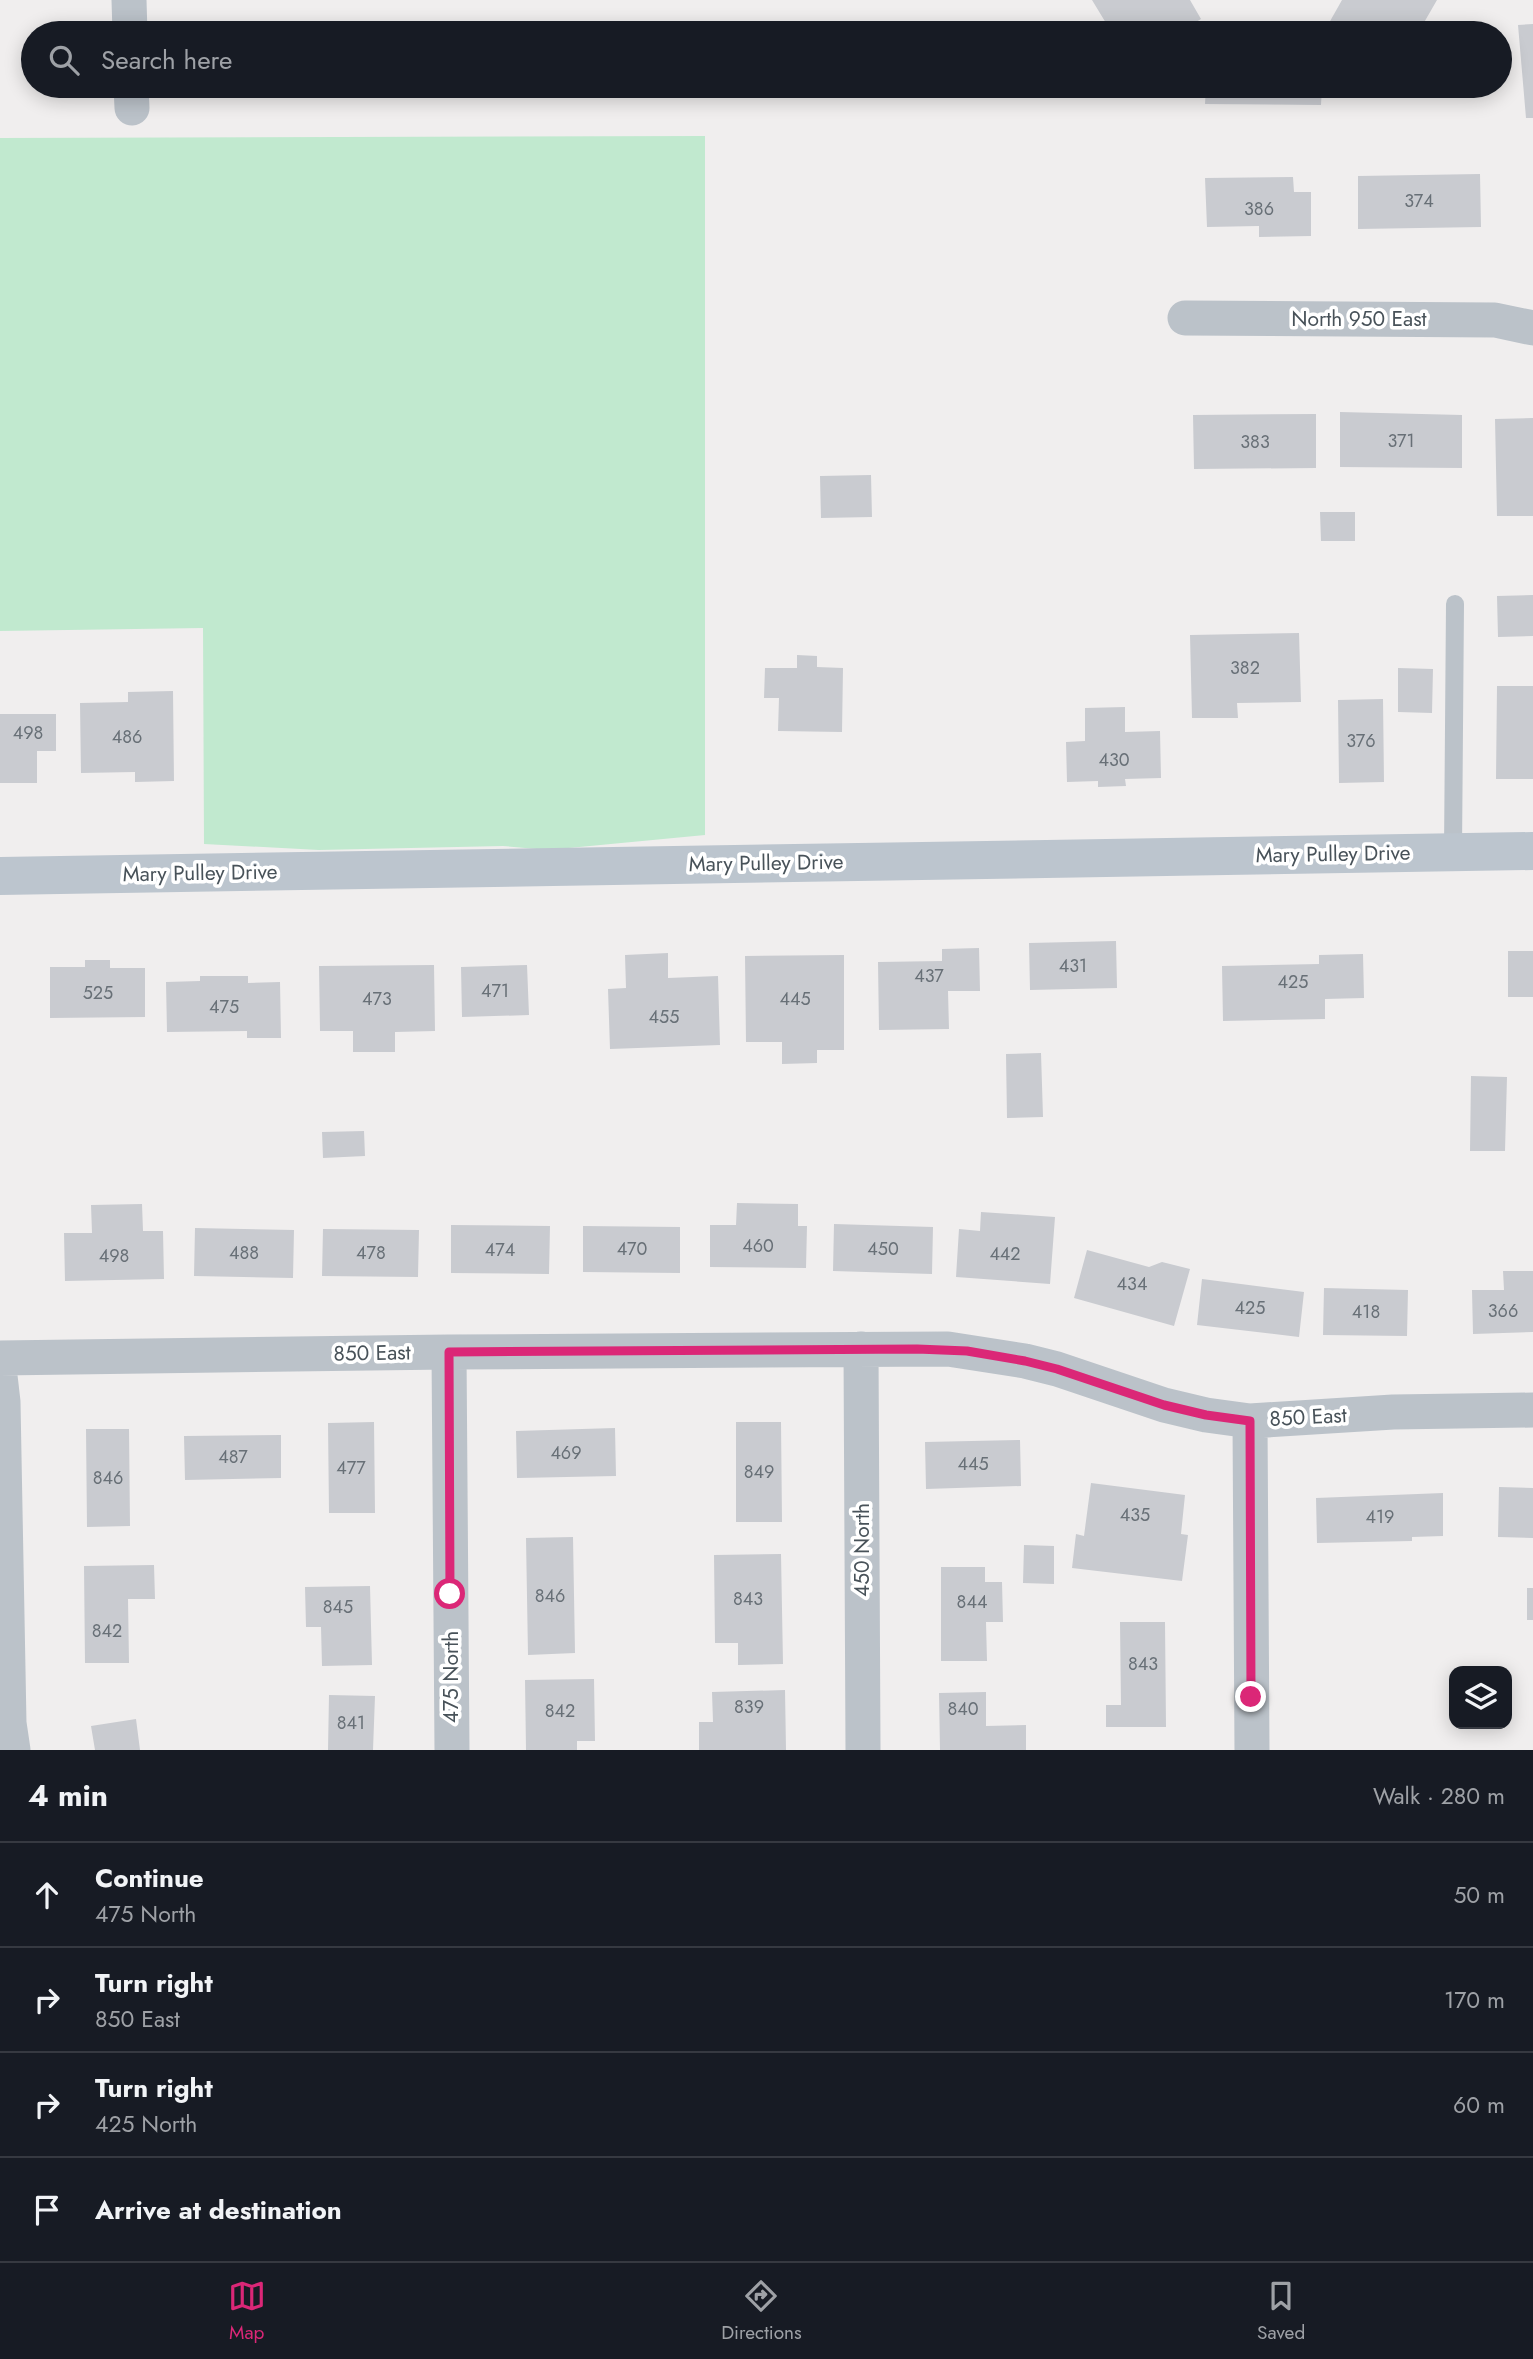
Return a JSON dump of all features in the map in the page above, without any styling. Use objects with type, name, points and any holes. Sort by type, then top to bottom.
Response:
[{"type":"street","points":[[129,0],[130,21]]},
{"type":"street","name":"North 950 East","points":[[1185,318],[1495,320],[1533,328]]},
{"type":"street","name":"Mary Pulley Drive","points":[[0,876],[1533,851]]},
{"type":"street","name":"450 North","points":[[861,1349],[863,1750]]},
{"type":"street","name":"850 East","points":[[0,1358],[948,1349],[986,1353],[1057,1369],[1164,1405],[1206,1415],[1250,1421],[1393,1412],[1533,1410]]},
{"type":"street","name":"475 North","points":[[449,1352],[452,1750]]},
{"type":"street","points":[[0,1376],[4,1402],[9,1710],[13,1750]]},
{"type":"street","points":[[1250,1421],[1252,1750]]},
{"type":"lane","points":[[1453,852],[1455,604]]},
{"type":"green space","points":[[705,136],[705,835],[548,850],[503,846],[319,850],[204,844],[203,628],[0,631],[0,138]]},
{"type":"building","points":[[1092,0],[1190,0],[1201,19],[1198,21],[1105,21]]},
{"type":"building","points":[[1342,0],[1437,0],[1425,21],[1330,21]]},
{"type":"building","points":[[1533,24],[1533,118],[1526,118],[1518,25]]},
{"type":"building","points":[[1205,98],[1321,98],[1321,105],[1205,104]]},
{"type":"building","points":[[1480,174],[1481,227],[1358,229],[1358,176]]},
{"type":"building","points":[[1293,177],[1294,192],[1311,192],[1311,236],[1259,237],[1259,226],[1207,227],[1205,178]]},
{"type":"building","points":[[1340,412],[1462,415],[1462,468],[1340,467]]},
{"type":"building","points":[[1316,414],[1316,468],[1194,469],[1193,415]]},
{"type":"building","points":[[1533,418],[1533,516],[1497,516],[1495,419]]},
{"type":"building","points":[[871,475],[872,517],[821,518],[820,476]]},
{"type":"building","points":[[1320,512],[1355,512],[1355,541],[1321,541]]},
{"type":"building","points":[[1533,595],[1533,636],[1498,637],[1497,596]]},
{"type":"building","points":[[1299,633],[1301,702],[1237,703],[1238,718],[1192,718],[1190,635]]},
{"type":"building","points":[[797,655],[817,656],[817,667],[843,668],[842,732],[778,731],[779,698],[764,698],[765,668],[797,668]]},
{"type":"building","points":[[1398,668],[1433,669],[1432,713],[1398,712]]},
{"type":"building","points":[[1497,686],[1533,686],[1533,779],[1496,779]]},
{"type":"building","points":[[173,691],[174,781],[135,782],[135,772],[81,773],[80,703],[128,702],[128,692]]},
{"type":"building","points":[[1383,699],[1384,782],[1339,783],[1338,700]]},
{"type":"building","points":[[1125,707],[1125,732],[1160,731],[1161,778],[1125,779],[1126,786],[1098,787],[1098,781],[1067,782],[1066,742],[1085,741],[1085,708]]},
{"type":"building","points":[[0,714],[56,714],[56,751],[37,751],[37,783],[0,783]]},
{"type":"building","points":[[1116,941],[1117,988],[1030,990],[1029,943]]},
{"type":"building","points":[[979,948],[980,991],[948,991],[949,1029],[879,1030],[878,962],[942,961],[942,949]]},
{"type":"building","points":[[1508,951],[1533,951],[1533,997],[1508,997]]},
{"type":"building","points":[[668,953],[668,978],[718,976],[720,1045],[610,1049],[608,989],[626,988],[625,955]]},
{"type":"building","points":[[1363,954],[1364,998],[1325,999],[1325,1019],[1223,1021],[1222,966],[1319,964],[1319,955]]},
{"type":"building","points":[[844,955],[844,1050],[817,1050],[817,1063],[782,1064],[782,1042],[746,1042],[745,956]]},
{"type":"building","points":[[85,960],[110,960],[110,968],[145,968],[145,1017],[50,1018],[50,967],[85,967]]},
{"type":"building","points":[[434,965],[435,1031],[395,1032],[395,1052],[353,1052],[353,1031],[320,1031],[319,966]]},
{"type":"building","points":[[527,965],[529,1015],[462,1017],[461,967]]},
{"type":"building","points":[[200,976],[248,976],[248,983],[280,982],[281,1038],[247,1038],[247,1031],[167,1032],[166,982],[200,981]]},
{"type":"building","points":[[1041,1053],[1043,1117],[1007,1118],[1006,1054]]},
{"type":"building","points":[[1471,1076],[1507,1077],[1505,1151],[1470,1151]]},
{"type":"building","points":[[364,1131],[365,1156],[323,1158],[322,1132]]},
{"type":"building","points":[[737,1203],[798,1204],[798,1226],[807,1226],[806,1268],[710,1267],[710,1225],[736,1225]]},
{"type":"building","points":[[142,1204],[143,1231],[163,1231],[164,1279],[65,1281],[64,1233],[92,1233],[91,1205]]},
{"type":"building","points":[[981,1212],[1055,1217],[1050,1284],[956,1277],[959,1229],[980,1231]]},
{"type":"building","points":[[834,1224],[933,1227],[932,1274],[833,1271]]},
{"type":"building","points":[[451,1225],[550,1226],[549,1274],[451,1273]]},
{"type":"building","points":[[583,1226],[680,1227],[680,1273],[583,1272]]},
{"type":"building","points":[[195,1228],[294,1230],[293,1278],[194,1276]]},
{"type":"building","points":[[323,1229],[419,1230],[418,1277],[322,1276]]},
{"type":"building","points":[[1087,1250],[1149,1267],[1162,1262],[1190,1269],[1174,1326],[1074,1298]]},
{"type":"building","points":[[1503,1271],[1533,1271],[1533,1332],[1473,1334],[1472,1290],[1504,1290]]},
{"type":"building","points":[[1202,1279],[1304,1292],[1299,1337],[1197,1325]]},
{"type":"building","points":[[1324,1288],[1408,1290],[1407,1336],[1323,1335]]},
{"type":"building","points":[[374,1422],[375,1513],[329,1513],[328,1423]]},
{"type":"building","points":[[736,1422],[781,1422],[782,1522],[736,1522]]},
{"type":"building","points":[[615,1428],[616,1476],[517,1478],[516,1431]]},
{"type":"building","points":[[86,1429],[129,1429],[130,1526],[87,1527]]},
{"type":"building","points":[[281,1435],[281,1478],[185,1480],[184,1436]]},
{"type":"building","points":[[1020,1440],[1021,1486],[926,1489],[925,1442]]},
{"type":"building","points":[[1091,1483],[1185,1495],[1181,1534],[1188,1535],[1182,1581],[1072,1568],[1076,1534],[1084,1536]]},
{"type":"building","points":[[1499,1487],[1533,1488],[1533,1538],[1498,1537]]},
{"type":"building","points":[[1443,1493],[1443,1536],[1412,1537],[1412,1541],[1317,1543],[1316,1498]]},
{"type":"building","points":[[573,1537],[575,1653],[528,1655],[526,1538]]},
{"type":"building","points":[[1024,1545],[1054,1546],[1054,1584],[1023,1583]]},
{"type":"building","points":[[781,1554],[783,1664],[738,1665],[738,1643],[715,1643],[714,1555]]},
{"type":"building","points":[[154,1565],[155,1599],[128,1599],[129,1663],[85,1663],[84,1566]]},
{"type":"building","points":[[941,1567],[985,1567],[985,1582],[1002,1582],[1003,1622],[986,1622],[987,1661],[941,1661]]},
{"type":"building","points":[[370,1586],[372,1665],[322,1666],[321,1627],[306,1627],[305,1587]]},
{"type":"building","points":[[1527,1588],[1533,1588],[1533,1620],[1527,1620]]},
{"type":"building","points":[[1120,1622],[1165,1622],[1166,1727],[1106,1727],[1106,1705],[1121,1705]]},
{"type":"building","points":[[594,1679],[595,1741],[577,1741],[577,1750],[526,1750],[525,1680]]},
{"type":"building","points":[[785,1690],[786,1750],[699,1750],[699,1722],[713,1722],[712,1692]]},
{"type":"building","points":[[986,1692],[986,1726],[1026,1725],[1026,1750],[940,1750],[939,1693]]},
{"type":"building","points":[[329,1695],[375,1696],[373,1750],[328,1750]]},
{"type":"building","points":[[136,1719],[140,1750],[95,1750],[91,1726]]},
{"type":"route","points":[[450,1594],[449,1352],[948,1349],[986,1353],[1057,1369],[1164,1405],[1206,1415],[1250,1421],[1251,1697]]}]
